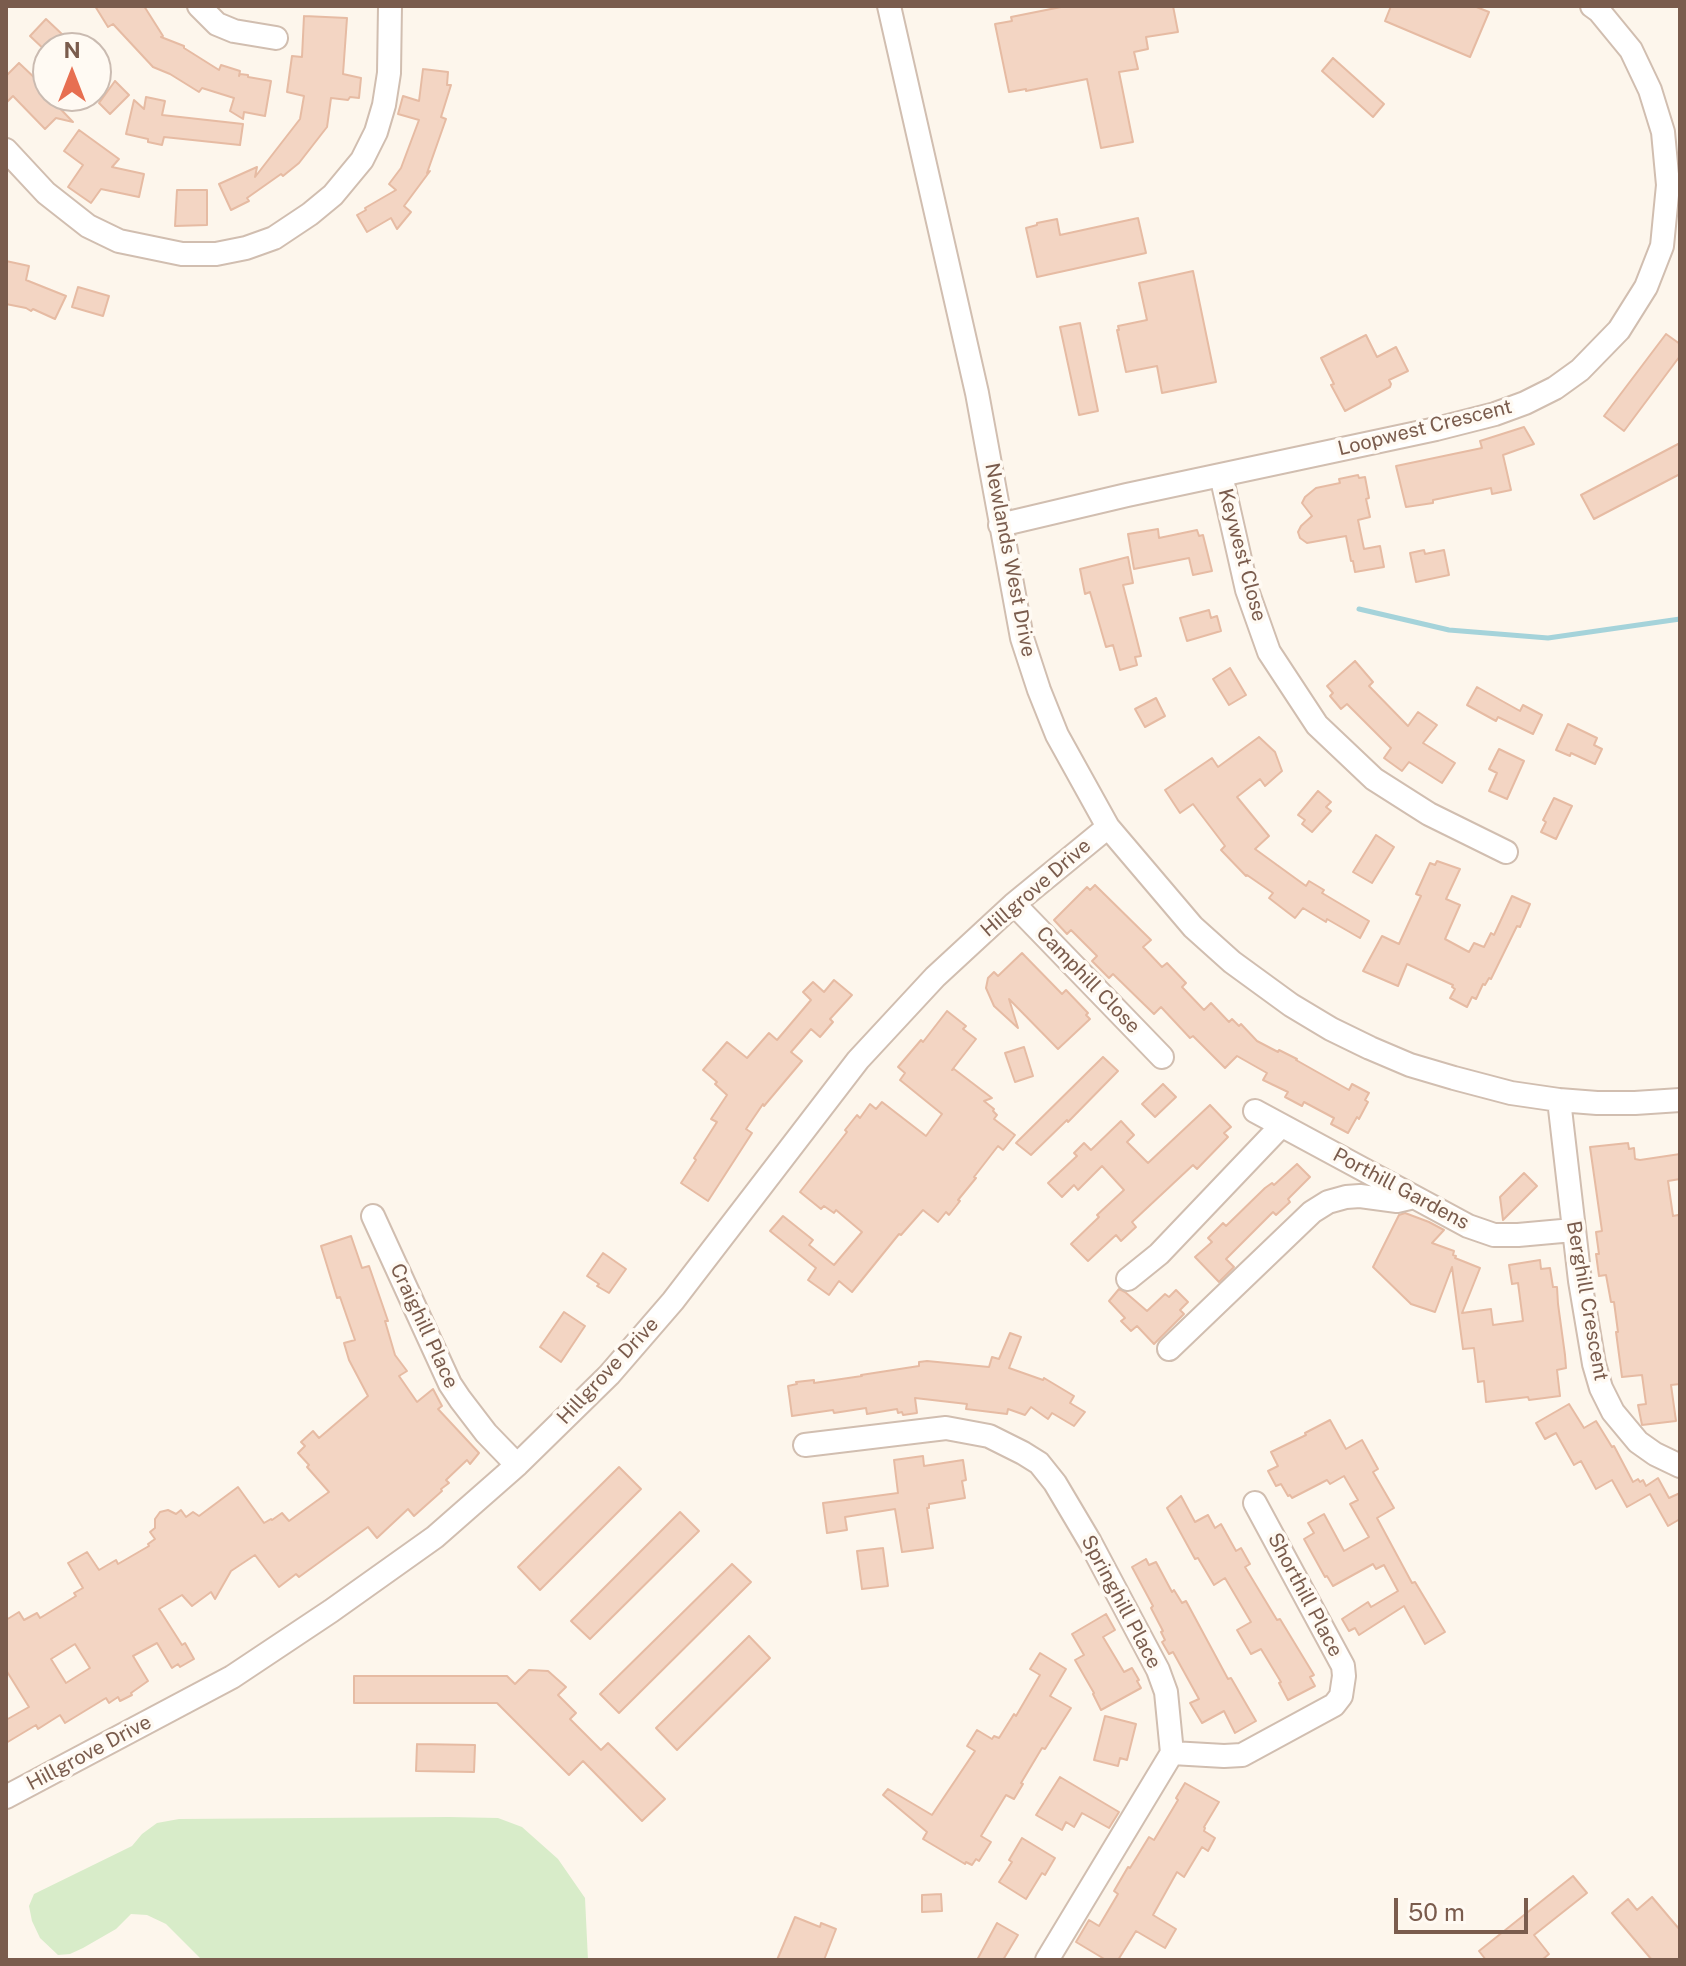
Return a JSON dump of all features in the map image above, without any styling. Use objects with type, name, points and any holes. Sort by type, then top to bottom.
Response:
[{"type":"street","points":[[199,6],[217,24],[234,31],[276,38]]},
{"type":"street","points":[[6,150],[46,193],[88,226],[119,241],[182,254],[216,254],[274,238],[333,195],[362,160],[376,132],[384,105],[389,73],[390,6]]},
{"type":"street","name":"Newlands West Drive","points":[[889,6],[977,393],[1022,638],[1057,735],[1108,827],[1193,927],[1232,962],[1291,1005],[1357,1042],[1410,1065],[1511,1093],[1559,1100],[1635,1103],[1680,1100]]},
{"type":"street","name":"Loopwest Crescent","points":[[1000,525],[1495,414],[1555,388],[1580,370],[1619,330],[1671,249],[1663,132],[1650,90],[1631,50],[1592,6]]},
{"type":"street","name":"Keywest Close","points":[[1221,475],[1247,590],[1269,652],[1317,725],[1374,779],[1429,814],[1506,852]]},
{"type":"street","name":"Hillgrove Drive","points":[[6,1797],[232,1677],[435,1537],[517,1465],[609,1375],[673,1301],[858,1060],[935,977],[1014,904],[1108,827]]},
{"type":"street","name":"Camphill Close","points":[[1014,904],[1162,1057]]},
{"type":"street","name":"Berghill Crescent","points":[[1559,1100],[1573,1230],[1594,1364],[1601,1388],[1622,1425],[1638,1442],[1680,1466]]},
{"type":"street","name":"Porthill Gardens","points":[[1255,1111],[1468,1226],[1494,1235],[1573,1230]]},
{"type":"street","points":[[1128,1279],[1159,1254],[1281,1126]]},
{"type":"street","points":[[1169,1349],[1312,1212],[1328,1202],[1360,1196],[1397,1201],[1415,1197]]},
{"type":"street","name":"Craighill Place","points":[[373,1216],[450,1384],[486,1433],[517,1465]]},
{"type":"street","name":"Springhill Place","points":[[805,1445],[946,1428],[989,1436],[1039,1463],[1083,1530],[1158,1670],[1166,1692],[1172,1753]]},
{"type":"street","name":"Shorthill Place","points":[[1172,1753],[1242,1755],[1334,1705],[1341,1696],[1343,1666],[1255,1503]]},
{"type":"street","points":[[1047,1960],[1172,1753]]},
{"type":"green space","points":[[498,1818],[522,1827],[558,1859],[585,1898],[588,1960],[202,1960],[166,1924],[147,1915],[131,1914],[116,1929],[83,1948],[58,1955],[40,1938],[32,1921],[29,1906],[34,1894],[132,1846],[157,1823],[179,1819]]},
{"type":"building","points":[[95,6],[144,6],[161,37],[184,46],[219,70],[221,65],[240,71],[239,76],[271,81],[265,116],[244,112],[243,119],[230,111],[234,98],[202,88],[199,92],[153,67],[113,24],[108,27]]},
{"type":"building","points":[[1066,6],[1173,6],[1178,32],[1146,37],[1148,49],[1134,52],[1138,69],[1119,72],[1133,142],[1101,148],[1087,79],[1009,92],[995,24],[1012,21],[1011,17]]},
{"type":"building","points":[[1391,6],[1474,6],[1489,12],[1470,57],[1385,21]]},
{"type":"building","points":[[304,16],[347,18],[343,74],[361,78],[359,98],[331,98],[327,127],[299,163],[247,198],[249,201],[231,210],[219,184],[257,167],[255,177],[300,119],[304,96],[287,92],[292,56],[302,57]]},
{"type":"building","points":[[46,19],[60,32],[34,32]]},
{"type":"building","points":[[1333,58],[1384,104],[1373,117],[1322,71]]},
{"type":"building","points":[[19,63],[32,75],[32,112],[63,112],[73,122],[56,118],[45,129],[13,96],[6,103],[6,76]]},
{"type":"building","points":[[423,69],[448,72],[447,85],[451,85],[441,117],[446,119],[427,173],[430,171],[404,206],[411,212],[397,229],[391,218],[367,232],[357,215],[396,190],[389,184],[401,168],[419,120],[398,114],[403,96],[419,101]]},
{"type":"building","points":[[115,81],[129,95],[112,112],[112,85]]},
{"type":"building","points":[[146,97],[165,101],[162,115],[243,124],[240,145],[164,137],[162,145],[126,134],[134,100],[144,109]]},
{"type":"building","points":[[79,130],[119,159],[112,167],[144,174],[139,197],[101,189],[91,203],[68,187],[83,165],[64,151]]},
{"type":"building","points":[[177,190],[207,190],[207,225],[175,226]]},
{"type":"building","points":[[1138,218],[1146,253],[1037,277],[1026,228],[1057,219],[1060,235]]},
{"type":"building","points":[[6,261],[29,266],[26,280],[66,296],[55,319],[33,309],[6,304]]},
{"type":"building","points":[[1193,271],[1216,382],[1162,393],[1157,366],[1126,372],[1118,326],[1147,320],[1139,283]]},
{"type":"building","points":[[78,287],[109,296],[103,316],[72,307]]},
{"type":"building","points":[[1080,323],[1098,411],[1079,415],[1060,327]]},
{"type":"building","points":[[1666,334],[1680,344],[1680,356],[1624,431],[1604,416]]},
{"type":"building","points":[[1366,335],[1377,357],[1396,347],[1408,371],[1389,380],[1390,387],[1345,411],[1321,358]]},
{"type":"building","points":[[1524,427],[1534,444],[1503,455],[1511,490],[1492,494],[1491,488],[1406,507],[1396,466],[1482,448],[1480,441]]},
{"type":"building","points":[[1680,443],[1680,474],[1594,519],[1581,495]]},
{"type":"building","points":[[1358,475],[1359,478],[1365,477],[1369,498],[1366,499],[1370,517],[1358,520],[1364,549],[1380,546],[1384,567],[1355,572],[1346,536],[1307,543],[1298,532],[1312,516],[1302,503],[1305,497],[1316,488]]},
{"type":"building","points":[[1158,529],[1159,538],[1197,530],[1199,536],[1203,535],[1212,571],[1193,575],[1189,558],[1134,569],[1128,534]]},
{"type":"building","points":[[1424,550],[1425,554],[1444,550],[1449,575],[1416,582],[1410,553]]},
{"type":"building","points":[[1128,557],[1133,583],[1123,585],[1141,656],[1135,657],[1137,665],[1120,670],[1113,645],[1106,647],[1090,592],[1085,594],[1080,569]]},
{"type":"building","points":[[1209,610],[1211,618],[1217,616],[1221,631],[1187,641],[1180,618]]},
{"type":"building","points":[[1355,661],[1373,682],[1369,686],[1408,726],[1418,712],[1437,725],[1423,743],[1455,763],[1442,783],[1409,762],[1402,771],[1384,758],[1391,748],[1347,704],[1341,709],[1330,696],[1333,693],[1327,686]]},
{"type":"building","points":[[1230,668],[1246,695],[1229,705],[1213,679]]},
{"type":"building","points":[[1477,687],[1520,711],[1523,705],[1542,715],[1533,734],[1498,717],[1496,721],[1467,705]]},
{"type":"building","points":[[1156,698],[1165,716],[1145,727],[1135,709]]},
{"type":"building","points":[[1568,724],[1597,738],[1594,745],[1602,749],[1595,764],[1556,750]]},
{"type":"building","points":[[1259,737],[1275,752],[1282,771],[1265,786],[1260,779],[1237,797],[1269,836],[1255,849],[1306,886],[1309,881],[1324,890],[1322,893],[1369,921],[1360,938],[1303,908],[1295,918],[1269,898],[1273,893],[1246,876],[1221,850],[1225,846],[1193,804],[1180,813],[1165,790],[1212,758],[1218,767]]},
{"type":"building","points":[[1499,749],[1524,761],[1507,799],[1489,791],[1497,773],[1489,769]]},
{"type":"building","points":[[1318,791],[1331,802],[1326,807],[1331,811],[1312,832],[1302,824],[1305,820],[1298,815]]},
{"type":"building","points":[[1554,798],[1572,806],[1556,839],[1541,832],[1546,822],[1543,820]]},
{"type":"building","points":[[1376,835],[1394,847],[1372,883],[1353,872]]},
{"type":"building","points":[[1437,861],[1460,869],[1446,899],[1460,905],[1445,939],[1469,952],[1474,943],[1484,947],[1491,933],[1494,935],[1512,896],[1530,904],[1491,979],[1483,984],[1476,999],[1472,997],[1467,1007],[1450,998],[1455,989],[1453,985],[1407,964],[1398,986],[1363,971],[1382,936],[1399,944],[1421,896],[1416,894],[1430,863],[1435,865]]},
{"type":"building","points":[[1095,885],[1151,940],[1143,947],[1162,967],[1167,963],[1186,983],[1182,987],[1204,1010],[1211,1003],[1229,1022],[1232,1019],[1239,1026],[1241,1024],[1257,1041],[1297,1059],[1349,1090],[1352,1084],[1369,1093],[1365,1100],[1368,1102],[1348,1133],[1331,1124],[1334,1118],[1304,1102],[1302,1106],[1285,1097],[1288,1092],[1263,1080],[1267,1073],[1237,1056],[1225,1068],[1193,1036],[1190,1038],[1161,1007],[1154,1014],[1113,974],[1109,978],[1092,961],[1097,956],[1071,930],[1067,934],[1054,920],[1087,887],[1090,890]]},
{"type":"building","points":[[1022,953],[1062,994],[1066,990],[1088,1013],[1086,1015],[1090,1019],[1058,1049],[1009,999],[1018,1028],[994,1006],[986,988],[988,978],[994,972],[998,976]]},
{"type":"building","points":[[834,980],[852,995],[830,1019],[833,1022],[820,1037],[811,1029],[791,1052],[802,1061],[763,1104],[746,1129],[752,1133],[708,1201],[681,1183],[717,1122],[711,1119],[727,1095],[703,1070],[727,1042],[747,1058],[769,1033],[777,1040],[811,1000],[803,992],[813,982],[824,992]]},
{"type":"building","points":[[947,1011],[966,1026],[963,1029],[976,1039],[952,1070],[992,1098],[984,1101],[994,1109],[997,1115],[994,1119],[1015,1135],[1003,1150],[998,1146],[949,1215],[946,1212],[938,1222],[923,1210],[899,1234],[852,1292],[839,1281],[829,1295],[808,1280],[816,1268],[770,1231],[783,1216],[813,1240],[809,1245],[834,1265],[862,1232],[836,1210],[834,1213],[824,1206],[821,1209],[800,1192],[847,1132],[845,1130],[857,1115],[860,1118],[870,1104],[876,1109],[882,1102],[926,1136],[942,1114],[900,1080],[905,1073],[898,1067]]},
{"type":"building","points":[[1024,1047],[1033,1076],[1015,1082],[1005,1053]]},
{"type":"building","points":[[1103,1057],[1118,1071],[1068,1122],[1031,1155],[1016,1143]]},
{"type":"building","points":[[1163,1084],[1176,1097],[1155,1117],[1142,1104]]},
{"type":"building","points":[[1210,1105],[1231,1127],[1224,1133],[1228,1137],[1197,1169],[1193,1165],[1132,1222],[1136,1227],[1121,1241],[1116,1235],[1088,1261],[1071,1244],[1124,1190],[1102,1166],[1078,1190],[1074,1185],[1062,1197],[1048,1183],[1077,1156],[1074,1153],[1084,1143],[1091,1150],[1121,1121],[1134,1135],[1127,1142],[1148,1163]]},
{"type":"building","points":[[1628,1143],[1629,1149],[1634,1148],[1635,1159],[1680,1154],[1680,1179],[1668,1181],[1673,1216],[1680,1218],[1680,1384],[1671,1385],[1676,1421],[1642,1425],[1638,1405],[1646,1404],[1642,1375],[1622,1377],[1614,1302],[1611,1302],[1606,1275],[1599,1276],[1596,1232],[1602,1231],[1590,1147]]},
{"type":"building","points":[[1297,1164],[1310,1177],[1288,1199],[1290,1202],[1276,1215],[1273,1212],[1226,1259],[1234,1267],[1219,1282],[1195,1257],[1212,1242],[1208,1238],[1223,1223],[1226,1226],[1265,1188],[1272,1183],[1274,1185]]},
{"type":"building","points":[[1524,1173],[1537,1186],[1503,1220],[1500,1197]]},
{"type":"building","points":[[1405,1213],[1444,1230],[1432,1243],[1454,1251],[1455,1258],[1480,1268],[1462,1313],[1491,1309],[1493,1325],[1523,1321],[1518,1283],[1512,1284],[1509,1265],[1540,1260],[1541,1269],[1550,1268],[1553,1287],[1557,1287],[1565,1355],[1566,1368],[1557,1370],[1560,1396],[1486,1402],[1484,1381],[1478,1382],[1474,1348],[1463,1349],[1452,1267],[1435,1312],[1411,1304],[1373,1267],[1399,1215]]},
{"type":"building","points":[[351,1236],[362,1268],[369,1266],[388,1321],[385,1321],[395,1355],[407,1371],[399,1376],[417,1402],[433,1389],[442,1406],[438,1409],[479,1453],[470,1464],[467,1460],[446,1480],[449,1483],[442,1491],[414,1516],[408,1509],[377,1538],[368,1527],[299,1577],[296,1574],[279,1587],[255,1555],[231,1571],[215,1599],[211,1592],[192,1606],[182,1595],[159,1609],[194,1659],[172,1668],[157,1643],[133,1656],[148,1681],[132,1695],[120,1701],[118,1697],[109,1703],[106,1698],[65,1723],[60,1715],[6,1743],[6,1720],[29,1707],[6,1670],[6,1620],[19,1612],[24,1620],[37,1613],[40,1618],[76,1596],[74,1593],[83,1588],[68,1563],[87,1552],[99,1570],[116,1560],[118,1564],[149,1546],[155,1539],[150,1532],[155,1528],[155,1519],[160,1512],[168,1510],[176,1514],[181,1510],[186,1517],[193,1512],[199,1516],[238,1487],[264,1523],[282,1513],[289,1521],[329,1492],[298,1453],[305,1446],[301,1442],[313,1431],[319,1438],[368,1396],[349,1360],[344,1343],[355,1340],[340,1297],[337,1298],[321,1246]],"holes":[[[75,1644],[90,1668],[66,1683],[51,1659]]]},
{"type":"building","points":[[603,1253],[626,1269],[609,1293],[587,1276]]},
{"type":"building","points":[[1119,1289],[1147,1311],[1165,1294],[1169,1297],[1176,1290],[1188,1302],[1180,1310],[1184,1314],[1154,1344],[1137,1326],[1131,1331],[1121,1321],[1125,1318],[1109,1301]]},
{"type":"building","points":[[564,1312],[585,1326],[561,1362],[540,1347]]},
{"type":"building","points":[[1010,1333],[1021,1337],[1009,1368],[1044,1378],[1074,1396],[1070,1403],[1085,1412],[1074,1426],[1052,1413],[1048,1419],[1031,1407],[1025,1415],[1008,1409],[1007,1414],[966,1409],[967,1404],[915,1398],[917,1413],[903,1415],[897,1409],[867,1414],[866,1408],[792,1416],[788,1386],[796,1382],[814,1380],[814,1383],[862,1376],[919,1366],[919,1362],[927,1361],[989,1367],[992,1357],[999,1359]]},
{"type":"building","points":[[1569,1404],[1584,1428],[1596,1421],[1614,1446],[1633,1482],[1643,1480],[1646,1486],[1658,1478],[1669,1498],[1680,1493],[1680,1519],[1668,1526],[1650,1494],[1627,1507],[1612,1480],[1596,1489],[1581,1461],[1574,1465],[1556,1433],[1545,1439],[1536,1423]]},
{"type":"building","points":[[1330,1420],[1346,1449],[1362,1440],[1378,1469],[1373,1472],[1394,1508],[1377,1518],[1412,1583],[1415,1582],[1445,1632],[1425,1644],[1404,1606],[1359,1635],[1355,1628],[1349,1631],[1342,1619],[1368,1602],[1371,1607],[1398,1591],[1384,1565],[1376,1569],[1373,1564],[1333,1586],[1304,1539],[1314,1533],[1308,1523],[1324,1514],[1344,1551],[1369,1537],[1350,1504],[1358,1500],[1344,1476],[1330,1484],[1327,1480],[1292,1498],[1281,1484],[1276,1486],[1268,1471],[1278,1466],[1271,1452]]},
{"type":"building","points":[[923,1456],[924,1466],[963,1460],[966,1480],[962,1481],[965,1498],[929,1504],[927,1508],[933,1548],[902,1552],[895,1509],[845,1517],[847,1530],[827,1533],[823,1503],[898,1493],[894,1460]]},
{"type":"building","points":[[619,1467],[641,1489],[540,1590],[518,1567]]},
{"type":"building","points":[[1181,1496],[1195,1522],[1208,1515],[1215,1528],[1221,1524],[1236,1551],[1241,1548],[1250,1564],[1245,1567],[1314,1675],[1310,1677],[1315,1686],[1288,1700],[1261,1649],[1251,1654],[1237,1630],[1251,1622],[1225,1578],[1214,1585],[1198,1558],[1195,1559],[1167,1508]]},
{"type":"building","points":[[680,1512],[699,1531],[590,1639],[571,1621]]},
{"type":"building","points":[[883,1548],[888,1586],[862,1589],[857,1551]]},
{"type":"building","points":[[1146,1559],[1149,1565],[1156,1562],[1172,1592],[1174,1590],[1182,1603],[1186,1601],[1228,1679],[1231,1678],[1256,1721],[1235,1733],[1224,1711],[1202,1723],[1190,1703],[1199,1699],[1173,1652],[1169,1654],[1162,1642],[1165,1640],[1163,1631],[1151,1608],[1153,1606],[1132,1567]]},
{"type":"building","points":[[732,1564],[751,1582],[619,1713],[600,1694]]},
{"type":"building","points":[[1106,1614],[1115,1630],[1103,1637],[1124,1672],[1132,1668],[1141,1688],[1101,1710],[1075,1660],[1084,1655],[1072,1634]]},
{"type":"building","points":[[749,1636],[770,1658],[677,1750],[656,1728]]},
{"type":"building","points":[[1040,1653],[1066,1669],[1050,1696],[1071,1708],[1045,1749],[1042,1748],[1014,1799],[1006,1795],[981,1836],[991,1842],[979,1861],[976,1859],[972,1865],[965,1864],[923,1839],[927,1832],[883,1795],[888,1789],[932,1815],[975,1751],[967,1746],[977,1730],[992,1739],[994,1736],[999,1738],[1014,1714],[1016,1716],[1040,1675],[1030,1669]]},
{"type":"building","points":[[529,1670],[548,1671],[566,1687],[558,1695],[576,1713],[570,1719],[601,1750],[608,1743],[665,1799],[642,1821],[583,1761],[569,1775],[497,1703],[354,1703],[354,1676],[507,1676],[515,1684]]},
{"type":"building","points":[[1105,1716],[1136,1724],[1127,1760],[1120,1758],[1118,1766],[1094,1760]]},
{"type":"building","points":[[417,1744],[475,1745],[474,1772],[416,1771]]},
{"type":"building","points":[[1060,1777],[1119,1812],[1109,1828],[1082,1813],[1074,1827],[1066,1822],[1062,1830],[1036,1815]]},
{"type":"building","points":[[1185,1783],[1219,1802],[1204,1827],[1204,1831],[1215,1838],[1208,1851],[1202,1847],[1184,1877],[1177,1872],[1153,1915],[1176,1929],[1165,1948],[1136,1931],[1118,1960],[1106,1960],[1076,1942],[1089,1920],[1099,1926],[1118,1894],[1114,1891],[1128,1867],[1149,1837],[1154,1840]]},
{"type":"building","points":[[1022,1838],[1055,1858],[1026,1899],[999,1882]]},
{"type":"building","points":[[1573,1876],[1587,1893],[1534,1935],[1549,1954],[1542,1960],[1486,1960],[1479,1951]]},
{"type":"building","points":[[941,1894],[942,1911],[922,1912],[922,1895]]},
{"type":"building","points":[[1652,1897],[1680,1930],[1680,1960],[1652,1960],[1612,1913],[1628,1899],[1637,1910]]},
{"type":"building","points":[[795,1917],[820,1927],[821,1923],[836,1929],[824,1960],[777,1960]]},
{"type":"building","points":[[997,1923],[1018,1935],[1003,1960],[977,1960]]},
{"type":"waterway","points":[[1359,609],[1449,630],[1548,638],[1680,619]]}]
